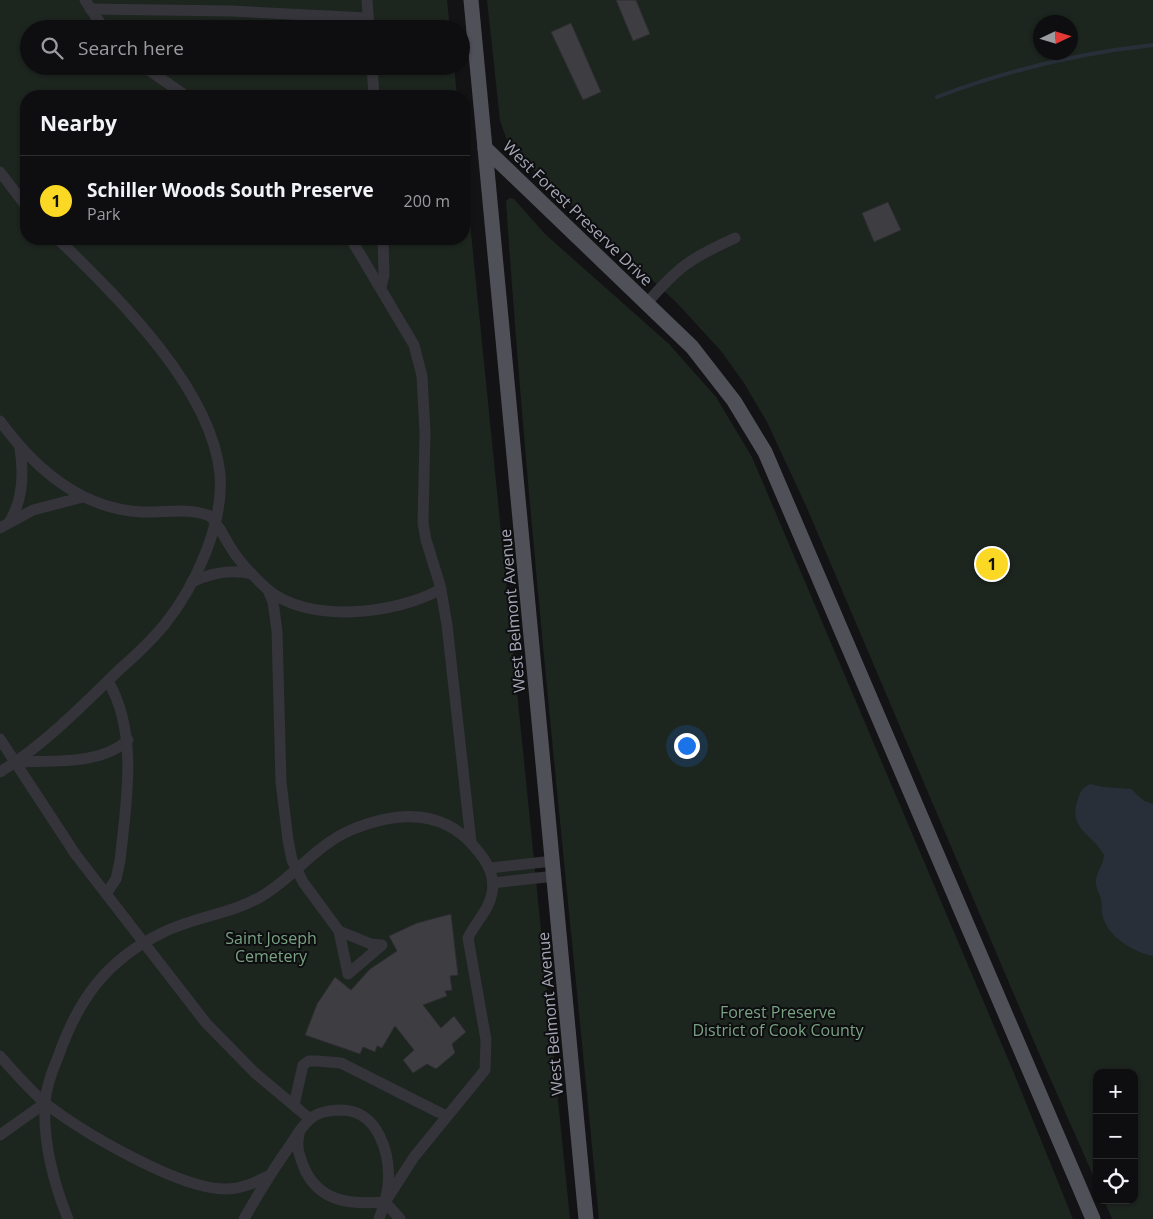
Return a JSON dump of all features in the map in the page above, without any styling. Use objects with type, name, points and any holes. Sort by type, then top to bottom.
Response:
[{"type":"main road","name":"West Belmont Avenue","points":[[471,0],[586,1219]]},
{"type":"main road","name":"West Forest Preserve Drive","points":[[485,148],[692,347],[740,408],[765,452],[1093,1219]]},
{"type":"lane","points":[[366,0],[368,20]]},
{"type":"lane","points":[[88,5],[231,6],[338,20]]},
{"type":"lane","points":[[88,5],[98,20]]},
{"type":"lane","points":[[156,75],[177,90]]},
{"type":"lane","points":[[373,75],[374,90]]},
{"type":"lane","points":[[0,172],[20,198]]},
{"type":"lane","points":[[647,303],[671,275],[684,264],[735,238]]},
{"type":"lane","points":[[0,772],[16,762],[108,681],[164,625],[192,582],[204,556],[220,499],[220,471],[211,437],[202,417],[162,350],[121,301],[64,245]]},
{"type":"lane","points":[[355,245],[382,287],[414,345],[422,376],[426,432],[423,523],[426,540],[435,563],[441,589],[471,842]]},
{"type":"lane","points":[[382,287],[384,275],[383,245]]},
{"type":"lane","points":[[0,421],[20,449],[56,481],[83,497],[122,510],[202,513],[214,521],[241,563],[268,590],[286,600],[308,607],[364,612],[419,601],[441,589]]},
{"type":"lane","points":[[10,521],[20,498],[23,472],[20,449]]},
{"type":"lane","points":[[0,528],[10,521],[48,506],[83,497]]},
{"type":"lane","points":[[192,582],[216,573],[237,572],[252,574]]},
{"type":"lane","points":[[268,590],[273,602],[277,631],[284,811],[288,840],[296,870],[339,931]]},
{"type":"lane","points":[[106,894],[116,879],[120,861],[128,740],[122,708],[108,681]]},
{"type":"lane","points":[[0,739],[53,823],[143,943],[229,1048],[310,1119]]},
{"type":"lane","points":[[16,762],[102,756],[120,747],[128,740]]},
{"type":"lane","points":[[68,1219],[53,1170],[45,1103],[48,1085],[64,1038],[82,1002],[108,970],[143,943],[180,925],[234,908],[261,896],[333,839],[351,830],[387,819],[404,817],[439,820],[449,824],[471,842],[490,868],[493,884],[489,902],[468,938],[486,1040],[485,1070],[414,1157],[385,1202]]},
{"type":"lane","points":[[490,868],[553,861]]},
{"type":"lane","points":[[493,884],[555,876]]},
{"type":"lane","points":[[0,1056],[45,1103],[142,1162],[191,1184],[210,1188],[238,1188],[268,1176]]},
{"type":"lane","points":[[294,1105],[303,1065],[309,1061],[316,1061],[341,1063],[446,1116]]},
{"type":"lane","points":[[0,1135],[45,1103]]},
{"type":"lane","points":[[244,1219],[268,1176],[310,1119],[325,1112],[352,1111],[372,1124],[384,1145],[388,1158],[388,1188],[379,1219]]},
{"type":"lane","points":[[300,1132],[296,1146],[305,1171],[318,1190],[336,1200],[361,1204],[385,1202]]},
{"type":"lane","points":[[385,1202],[400,1219]]},
{"type":"green space","name":"Saint Joseph Cemetery","points":[[0,0],[447,0],[449,20],[20,20],[20,75],[455,75],[456,90],[20,90],[20,245],[470,245],[470,223],[570,1219],[0,1219]]},
{"type":"green space","points":[[487,0],[1153,0],[1153,1219],[1112,1219],[1106,1204],[1138,1204],[1138,1069],[1093,1069],[1093,1175],[1035,1044],[807,508],[767,422],[744,383],[721,351],[676,302],[527,164],[508,143],[500,121]]},
{"type":"green space","name":"Forest Preserve District of Cook County","points":[[510,198],[514,199],[545,234],[669,344],[716,397],[752,457],[1014,1073],[1073,1219],[599,1219],[526,456],[506,201]]},
{"type":"shaded area","points":[[1090,784],[1131,789],[1144,801],[1153,804],[1153,956],[1138,951],[1116,938],[1106,925],[1103,917],[1101,898],[1096,883],[1104,855],[1078,824],[1076,817],[1080,794]]},
{"type":"building","points":[[616,0],[636,0],[650,34],[633,41]]},
{"type":"building","points":[[571,23],[601,92],[583,100],[551,32]]},
{"type":"building","points":[[888,202],[901,230],[874,242],[862,213]]},
{"type":"building","points":[[451,914],[458,975],[450,976],[452,990],[445,991],[447,996],[423,1005],[441,1028],[454,1016],[466,1032],[452,1044],[455,1053],[436,1069],[427,1064],[413,1073],[403,1060],[414,1050],[395,1026],[382,1048],[377,1046],[375,1052],[363,1047],[360,1054],[305,1035],[317,1004],[335,977],[351,990],[370,969],[397,951],[389,936],[417,923]]},
{"type":"waterway","points":[[937,97],[989,79],[1043,64],[1126,48],[1153,45]]},
{"type":"place","name":"Schiller Woods South Preserve","points":[[992,564]]}]
